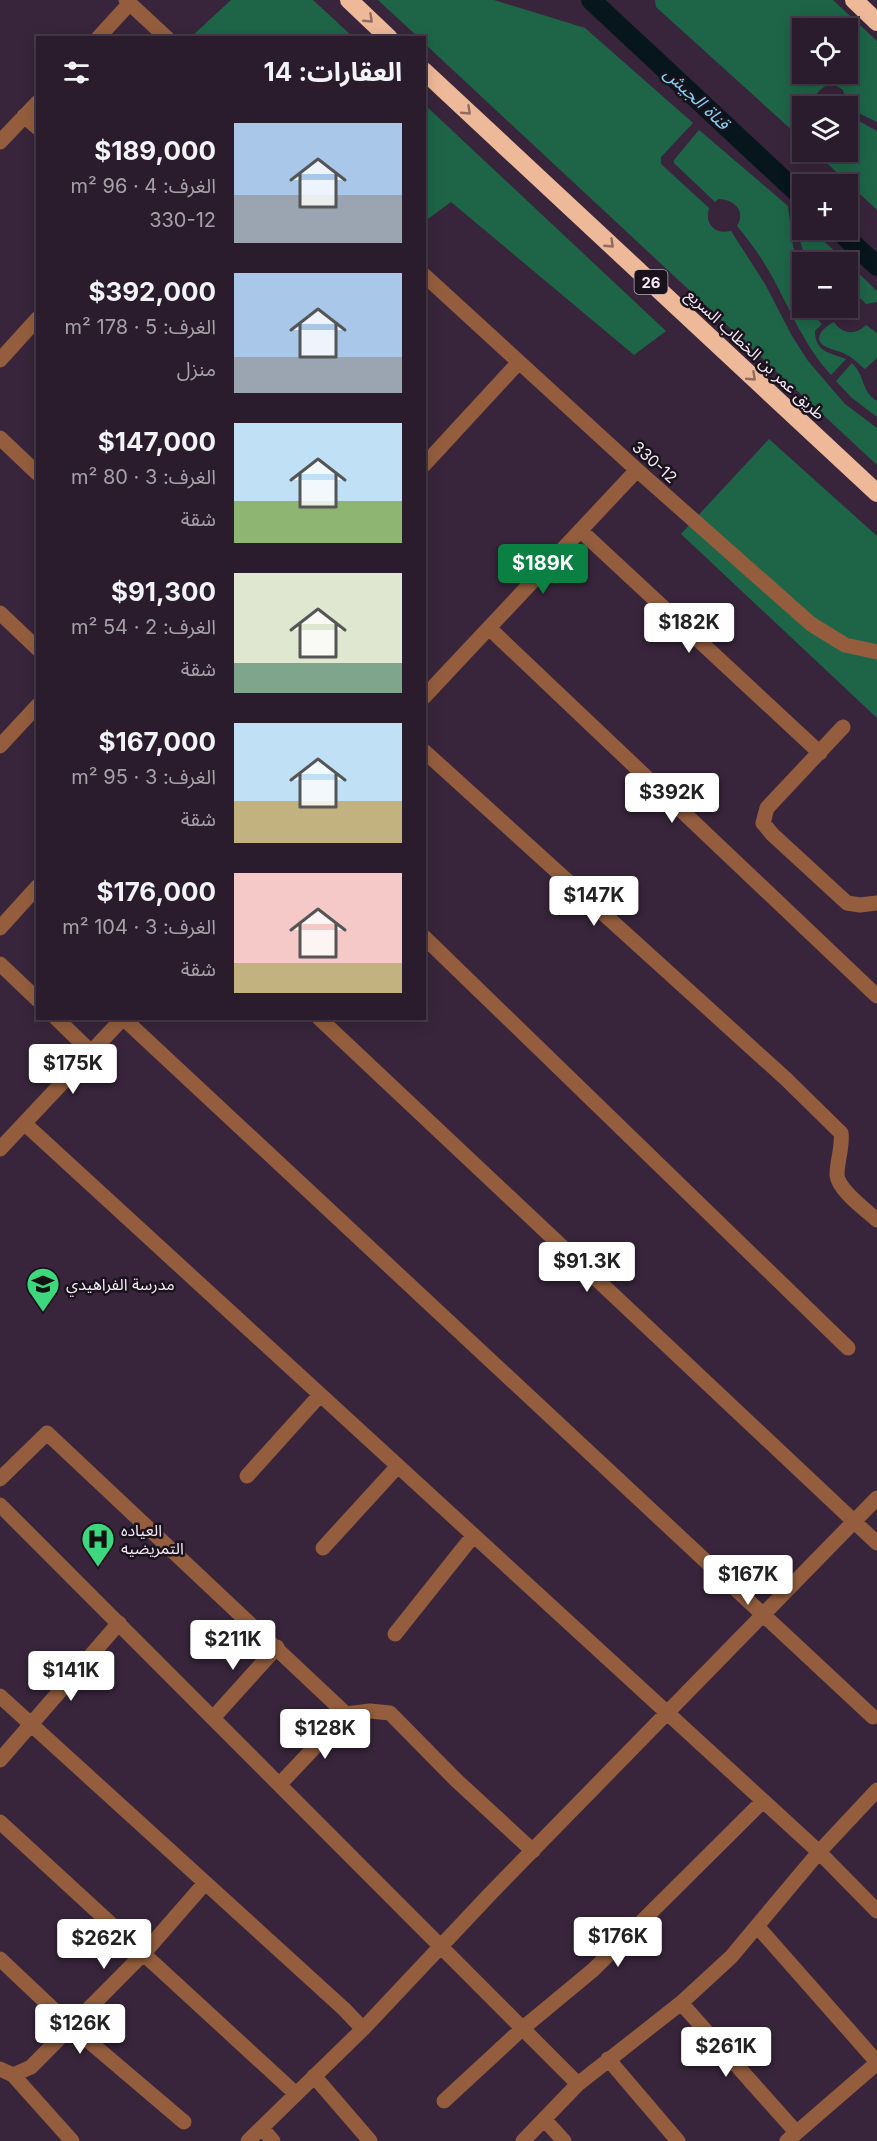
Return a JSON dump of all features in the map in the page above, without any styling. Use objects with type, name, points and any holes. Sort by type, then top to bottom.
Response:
[{"type":"highway","points":[[349,0],[387,36]]},
{"type":"highway","points":[[854,0],[877,22]]},
{"type":"highway","name":"طريق عمر بن الخطاب السريع","points":[[426,73],[877,493]]},
{"type":"street","points":[[100,36],[128,2],[165,36]]},
{"type":"street","points":[[0,142],[36,104]]},
{"type":"street","points":[[24,116],[36,126]]},
{"type":"street","name":"330-12","points":[[426,276],[637,470],[811,624],[845,645],[877,652]]},
{"type":"street","points":[[0,360],[36,320]]},
{"type":"street","points":[[426,463],[519,362]]},
{"type":"street","points":[[0,438],[36,472]]},
{"type":"street","points":[[426,695],[637,470]]},
{"type":"street","points":[[581,531],[820,753]]},
{"type":"street","points":[[0,613],[36,647]]},
{"type":"street","points":[[489,628],[877,996]]},
{"type":"street","points":[[0,746],[36,707]]},
{"type":"street","points":[[843,727],[767,807],[763,823],[847,903],[860,905],[877,903]]},
{"type":"street","points":[[426,753],[786,1079],[841,1133],[843,1142],[837,1176],[839,1185],[877,1220]]},
{"type":"street","points":[[0,928],[36,888]]},
{"type":"street","points":[[426,939],[848,1348]]},
{"type":"street","points":[[0,964],[36,998]]},
{"type":"street","points":[[58,1020],[91,1052]]},
{"type":"street","points":[[0,1149],[121,1020]]},
{"type":"street","points":[[125,1020],[873,1717]]},
{"type":"street","points":[[321,1020],[877,1543]]},
{"type":"street","points":[[24,1123],[819,1852],[877,1911]]},
{"type":"street","points":[[247,1476],[320,1395]]},
{"type":"street","points":[[0,1479],[47,1433],[346,1714]]},
{"type":"street","points":[[323,1548],[397,1467]]},
{"type":"street","points":[[248,2141],[363,2029],[877,1498]]},
{"type":"street","points":[[0,1505],[578,2084]]},
{"type":"street","points":[[395,1634],[473,1536]]},
{"type":"street","points":[[0,1760],[118,1623]]},
{"type":"street","points":[[213,1718],[277,1647]]},
{"type":"street","points":[[0,1696],[344,2009],[363,2029]]},
{"type":"street","points":[[280,1784],[346,1714],[370,1711],[390,1713],[456,1780],[533,1851]]},
{"type":"street","points":[[523,2141],[578,2084],[681,2002],[731,1957],[819,1852],[877,1790]]},
{"type":"street","points":[[444,2101],[523,2028],[593,1970],[762,1802]]},
{"type":"street","points":[[0,1822],[296,2094]]},
{"type":"street","points":[[7,2072],[31,2067],[144,1953],[205,1883]]},
{"type":"street","points":[[681,2002],[792,2137],[877,2062],[758,1926]]},
{"type":"street","points":[[0,1959],[72,2026],[184,2122]]},
{"type":"street","points":[[608,2059],[678,2141]]},
{"type":"street","points":[[7,2072],[72,2141]]},
{"type":"street","points":[[314,2076],[370,2141]]},
{"type":"street","points":[[544,2119],[564,2141]]},
{"type":"street","points":[[262,2128],[273,2141]]},
{"type":"green space","points":[[231,0],[313,0],[352,36],[192,36]]},
{"type":"green space","points":[[378,0],[494,0],[585,28],[693,123],[661,157],[661,164],[709,208],[708,219],[712,227],[720,231],[731,231],[765,284],[808,361],[845,404],[877,428],[877,465],[426,45],[426,36],[417,36]]},
{"type":"green space","points":[[655,0],[833,0],[852,18],[792,18],[792,84],[858,84],[858,23],[877,41],[877,122],[858,113],[858,96],[845,96],[843,90],[831,85],[824,87],[816,96],[792,96],[792,130],[656,7]]},
{"type":"green space","points":[[426,106],[666,331],[634,355],[451,202],[426,220]]},
{"type":"green space","points":[[858,121],[877,131],[877,210],[858,192],[858,174],[839,174],[826,162],[858,162]]},
{"type":"green space","points":[[699,130],[788,206],[795,252],[792,252],[792,315],[766,266],[737,226],[740,216],[737,207],[725,200],[719,199],[715,202],[674,163],[674,160]]},
{"type":"green space","points":[[800,240],[822,240],[836,252],[804,252]]},
{"type":"green space","points":[[858,273],[877,291],[877,302],[866,304],[858,297]]},
{"type":"green space","points":[[794,318],[816,318],[822,324],[815,331],[821,348],[846,359],[831,375],[806,341]]},
{"type":"green space","points":[[834,322],[845,331],[857,331],[866,325],[877,333],[877,358],[865,369],[850,356],[820,342],[822,331]]},
{"type":"green space","points":[[852,363],[860,374],[868,393],[877,401],[877,417],[852,398],[836,381]]},
{"type":"green space","points":[[769,439],[877,536],[877,718],[681,534]]},
{"type":"waterway","name":"قناة الجيش","points":[[591,0],[792,188]]},
{"type":"waterway","name":"قناة الجيش","points":[[849,240],[877,266]]},
{"type":"place","name":"مدرسة الفراهيدي","points":[[43,1313]]},
{"type":"place","name":"العياده التمريضيه","points":[[98,1568]]}]
